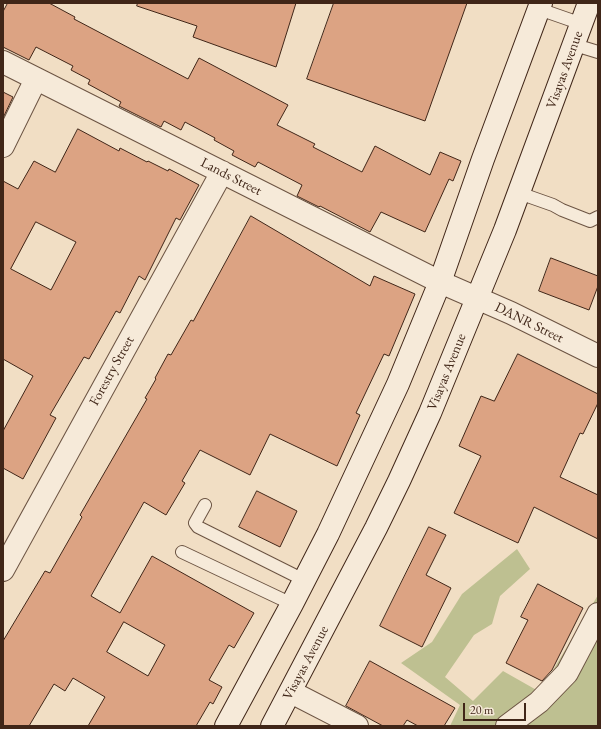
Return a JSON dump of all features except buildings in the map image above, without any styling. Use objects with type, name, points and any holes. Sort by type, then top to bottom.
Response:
[{"type":"main road","name":"Visayas Avenue","points":[[272,726],[376,528],[430,413],[469,294],[519,193],[590,3]]},
{"type":"main road","points":[[226,726],[328,534],[398,384],[440,282],[483,159],[540,6]]},
{"type":"main road","name":"Lands Street","points":[[3,62],[440,282],[469,294]]},
{"type":"main road","points":[[3,146],[36,79]]},
{"type":"main road","name":"Forestry Street","points":[[3,570],[222,172]]},
{"type":"main road","name":"DANR Street","points":[[469,294],[598,356]]},
{"type":"main road","points":[[507,726],[539,702],[568,673],[598,614]]},
{"type":"main road","points":[[291,692],[358,726]]},
{"type":"lane","points":[[540,6],[582,24]]},
{"type":"lane","points":[[575,45],[598,52]]},
{"type":"lane","points":[[519,193],[553,205],[590,221],[598,217]]},
{"type":"lane","points":[[205,505],[195,523],[198,527],[304,580]]},
{"type":"lane","points":[[182,552],[292,604]]},
{"type":"green space","points":[[517,549],[530,569],[500,596],[492,624],[474,635],[445,677],[473,701],[503,671],[540,692],[598,595],[598,726],[450,726],[460,705],[401,663],[432,642],[462,594]]}]
